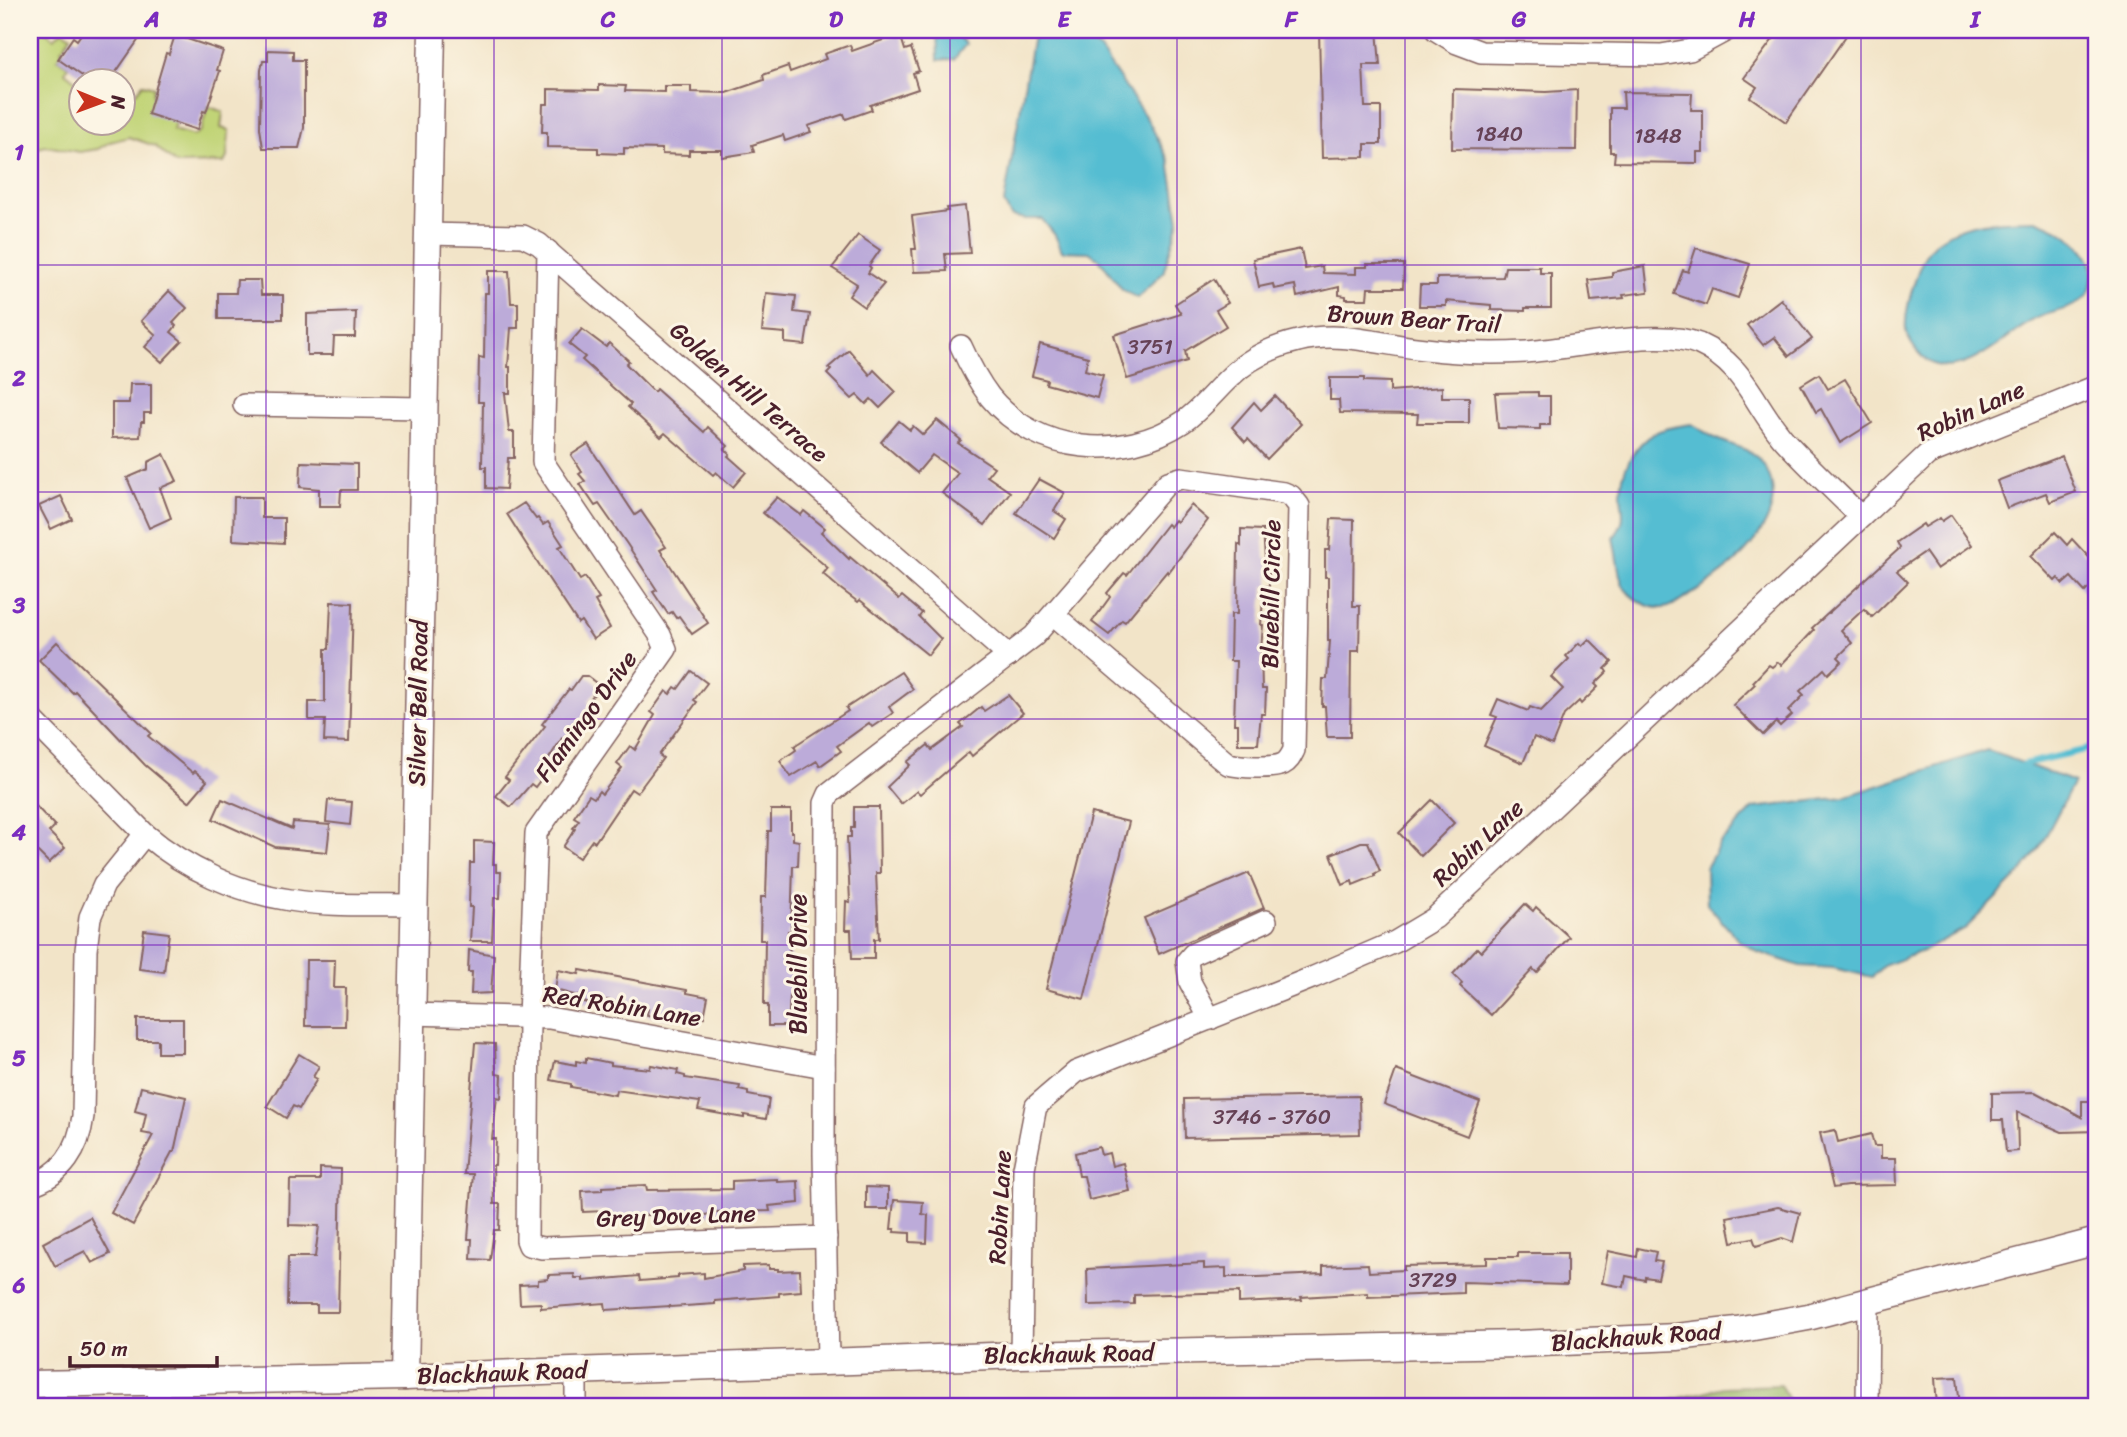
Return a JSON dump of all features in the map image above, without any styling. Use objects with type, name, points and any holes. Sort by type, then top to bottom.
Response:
[{"type":"street","name":"Silver Bell Road","points":[[405,1377],[432,30]]},
{"type":"street","points":[[1436,30],[1457,43],[1481,52],[1661,55],[1690,50],[1727,30]]},
{"type":"street","name":"Golden Hill Terrace","points":[[427,234],[523,236],[548,251],[1009,656]]},
{"type":"street","name":"Flamingo Drive","points":[[529,1245],[526,1200],[529,1017],[536,833],[666,649],[660,635],[543,462],[548,251]]},
{"type":"street","name":"Brown Bear Trail","points":[[961,346],[991,398],[1017,421],[1033,431],[1064,443],[1101,447],[1133,444],[1172,429],[1200,408],[1245,364],[1263,354],[1301,340],[1339,337],[1425,349],[1525,352],[1649,338],[1681,339],[1710,349],[1735,368],[1768,421],[1861,517]]},
{"type":"street","name":"Robin Lane","points":[[1021,1355],[1024,1168],[1036,1105],[1076,1072],[1395,942],[1435,918],[1928,454],[2097,386]]},
{"type":"street","points":[[244,405],[423,408]]},
{"type":"street","name":"Bluebill Circle","points":[[1009,656],[1055,615],[1168,482],[1181,478],[1292,496],[1298,506],[1299,526],[1295,739],[1294,750],[1287,762],[1278,765],[1236,766],[1224,761],[1055,615]]},
{"type":"street","name":"Bluebill Drive","points":[[828,1361],[824,1067],[825,803],[829,794],[839,784],[1009,656]]},
{"type":"street","points":[[30,716],[145,834],[164,849],[207,874],[274,897],[318,903],[414,905]]},
{"type":"street","points":[[30,1185],[47,1178],[62,1166],[78,1140],[83,1116],[86,950],[90,917],[104,885],[145,834]]},
{"type":"street","points":[[1210,1019],[1190,982],[1187,961],[1192,954],[1266,921]]},
{"type":"street","name":"Red Robin Lane","points":[[411,1014],[574,1021],[824,1067]]},
{"type":"street","name":"Grey Dove Lane","points":[[529,1245],[542,1248],[826,1237]]},
{"type":"street","name":"Blackhawk Road","points":[[30,1384],[159,1394],[405,1377],[576,1370],[1021,1355],[1518,1344],[1677,1337],[1784,1322],[1868,1303],[2097,1241]]},
{"type":"street","points":[[1867,1407],[1868,1303]]},
{"type":"street","points":[[576,1370],[576,1407]]},
{"type":"green space","points":[[30,30],[44,30],[54,38],[63,30],[71,36],[58,59],[68,66],[65,72],[66,136],[136,136],[136,93],[143,84],[154,87],[152,94],[175,123],[173,130],[194,136],[201,130],[208,106],[223,112],[221,128],[229,130],[224,163],[176,164],[155,146],[129,137],[110,142],[98,149],[80,152],[46,146],[30,150]]},
{"type":"green space","points":[[1780,1385],[1794,1407],[1644,1407],[1723,1387]]},
{"type":"water","points":[[937,30],[952,30],[966,44],[954,59],[938,60]]},
{"type":"water","points":[[1034,30],[1071,30],[1100,50],[1149,122],[1169,161],[1179,221],[1163,273],[1137,298],[1122,289],[1099,259],[1089,252],[1062,251],[1055,235],[1042,219],[1011,216],[1004,203]]},
{"type":"water","points":[[2035,220],[2066,235],[2083,249],[2092,269],[2092,284],[2087,295],[2075,305],[2035,319],[1971,361],[1944,367],[1927,361],[1909,339],[1906,321],[1914,285],[1923,261],[1933,245],[1941,238],[1967,226]]},
{"type":"water","points":[[1692,424],[1715,438],[1749,451],[1760,460],[1772,485],[1772,504],[1756,538],[1728,568],[1677,603],[1664,608],[1653,607],[1638,601],[1626,590],[1619,573],[1613,538],[1622,521],[1623,476],[1635,451],[1648,438],[1664,429]]},
{"type":"water","points":[[1987,750],[2074,782],[2039,849],[2020,874],[1966,928],[1925,950],[1883,966],[1872,977],[1833,968],[1800,966],[1758,952],[1738,940],[1707,904],[1706,868],[1720,843],[1754,808],[1844,797]]},
{"type":"building","points":[[84,30],[141,30],[136,37],[139,39],[120,66],[68,66],[58,59],[73,37],[77,40]]},
{"type":"building","points":[[1319,30],[1377,30],[1380,65],[1363,65],[1365,107],[1381,107],[1381,144],[1365,144],[1365,157],[1322,158]]},
{"type":"building","points":[[1780,30],[1850,30],[1786,122],[1750,97],[1757,87],[1744,78]]},
{"type":"building","points":[[900,34],[905,50],[911,48],[919,71],[913,73],[918,89],[870,105],[872,110],[846,119],[844,114],[808,126],[811,132],[785,141],[783,135],[752,145],[754,152],[722,157],[722,150],[689,150],[689,155],[662,154],[662,149],[624,148],[624,154],[598,153],[598,148],[547,147],[547,132],[542,132],[543,104],[548,104],[548,89],[599,90],[599,85],[626,86],[625,91],[664,92],[664,86],[691,86],[691,92],[726,93],[764,80],[763,75],[788,66],[790,72],[826,59],[824,54],[850,45],[852,51]]},
{"type":"building","points":[[175,35],[223,51],[217,70],[220,71],[197,130],[148,114],[166,53],[169,54]]},
{"type":"building","points":[[268,50],[293,51],[293,60],[304,60],[304,128],[299,148],[263,148],[260,128],[261,70],[263,61],[268,61]]},
{"type":"building","points":[[1453,89],[1546,92],[1577,90],[1576,150],[1452,149]]},
{"type":"building","points":[[1623,92],[1692,93],[1691,110],[1703,110],[1703,152],[1697,152],[1697,163],[1614,162],[1615,152],[1610,152],[1610,108],[1624,108]]},
{"type":"building","points":[[965,206],[970,253],[945,254],[947,271],[914,272],[912,249],[916,249],[912,216]]},
{"type":"building","points":[[858,235],[880,250],[869,266],[871,268],[868,273],[884,284],[864,307],[849,296],[857,284],[832,268]]},
{"type":"building","points":[[1696,248],[1750,264],[1738,298],[1712,289],[1706,305],[1674,294],[1683,270],[1688,272]]},
{"type":"building","points":[[1301,249],[1305,269],[1322,266],[1323,273],[1356,274],[1356,267],[1367,267],[1367,264],[1404,264],[1403,288],[1368,288],[1367,299],[1346,299],[1346,296],[1339,295],[1339,287],[1297,297],[1295,285],[1274,289],[1273,284],[1259,287],[1253,259]]},
{"type":"building","points":[[1645,266],[1648,292],[1623,295],[1624,298],[1591,301],[1588,280],[1612,277],[1612,272]]},
{"type":"building","points":[[1505,267],[1540,267],[1540,273],[1551,273],[1551,308],[1525,308],[1525,311],[1491,310],[1491,305],[1446,301],[1446,306],[1419,306],[1420,285],[1437,285],[1437,278],[1503,277]]},
{"type":"building","points":[[488,271],[509,271],[511,303],[518,303],[518,328],[511,328],[508,367],[510,393],[505,393],[509,432],[514,432],[514,458],[508,458],[506,489],[486,488],[486,467],[482,467],[483,402],[478,402],[479,357],[484,358]]},
{"type":"building","points":[[1214,279],[1228,303],[1216,310],[1226,326],[1185,351],[1187,361],[1127,379],[1114,335],[1181,314],[1175,304]]},
{"type":"building","points":[[237,280],[260,280],[261,295],[283,295],[283,319],[218,319],[218,293],[236,293]]},
{"type":"building","points":[[169,291],[187,308],[173,323],[176,326],[171,332],[182,341],[162,362],[145,347],[156,335],[141,321]]},
{"type":"building","points":[[766,293],[796,296],[794,312],[810,314],[805,345],[785,343],[785,333],[762,331]]},
{"type":"building","points":[[1781,299],[1812,339],[1789,356],[1774,337],[1763,345],[1747,325]]},
{"type":"building","points":[[356,312],[355,337],[334,337],[333,355],[307,355],[307,314]]},
{"type":"building","points":[[582,329],[606,347],[609,343],[629,361],[626,364],[654,392],[656,389],[704,432],[708,427],[728,446],[725,449],[730,454],[728,456],[746,472],[733,487],[716,472],[713,475],[665,433],[661,437],[628,407],[631,404],[582,360],[585,357],[569,344]]},
{"type":"building","points":[[1040,344],[1088,357],[1085,370],[1103,375],[1097,398],[1046,384],[1047,380],[1032,376]]},
{"type":"building","points":[[849,350],[870,375],[874,370],[896,392],[880,408],[871,399],[866,404],[857,395],[852,399],[827,374],[831,370],[828,368]]},
{"type":"building","points":[[1819,374],[1828,389],[1845,379],[1872,423],[1840,443],[1821,409],[1816,412],[1801,385]]},
{"type":"building","points":[[1330,378],[1364,378],[1364,381],[1390,382],[1390,391],[1442,387],[1442,397],[1469,397],[1469,423],[1417,423],[1418,414],[1340,413],[1339,400],[1330,400]]},
{"type":"building","points":[[130,384],[151,384],[151,413],[144,413],[140,437],[112,438],[112,403],[129,403]]},
{"type":"building","points":[[1538,392],[1538,396],[1550,396],[1550,425],[1540,425],[1540,429],[1498,428],[1495,393]]},
{"type":"building","points":[[1275,396],[1301,424],[1267,459],[1248,439],[1245,442],[1232,427],[1254,402],[1261,410]]},
{"type":"building","points":[[937,420],[961,440],[958,443],[994,467],[987,476],[1010,492],[985,525],[942,493],[958,473],[932,455],[917,473],[881,442],[899,421],[910,430],[913,426],[923,435]]},
{"type":"building","points":[[588,444],[635,515],[641,511],[666,547],[660,550],[708,623],[692,634],[679,616],[676,618],[672,612],[668,614],[653,592],[657,590],[627,544],[599,504],[595,506],[580,484],[585,481],[571,455]]},
{"type":"building","points":[[164,454],[177,481],[160,488],[171,518],[149,528],[127,478],[148,469],[148,462]]},
{"type":"building","points":[[2062,456],[2076,492],[2050,502],[2046,493],[2007,508],[1997,481]]},
{"type":"building","points":[[301,462],[357,464],[357,490],[341,490],[340,506],[319,506],[319,489],[300,487]]},
{"type":"building","points":[[1039,479],[1065,493],[1054,511],[1066,519],[1054,538],[1016,513]]},
{"type":"building","points":[[61,496],[72,519],[51,529],[39,506]]},
{"type":"building","points":[[234,497],[262,497],[262,518],[284,518],[284,543],[233,540]]},
{"type":"building","points":[[777,497],[801,515],[804,511],[825,528],[821,532],[849,559],[850,557],[899,599],[902,596],[922,613],[919,617],[941,639],[928,655],[860,600],[858,602],[838,587],[823,574],[828,568],[763,513]]},
{"type":"building","points":[[524,503],[543,525],[548,522],[563,545],[559,547],[580,580],[585,577],[599,599],[595,601],[610,628],[593,639],[581,621],[578,623],[507,514]]},
{"type":"building","points":[[1191,505],[1208,520],[1168,573],[1167,571],[1125,622],[1122,620],[1109,635],[1092,622],[1110,597],[1107,593],[1124,573],[1127,575],[1167,524],[1170,527],[1175,520],[1177,522]]},
{"type":"building","points":[[1951,515],[1972,545],[1937,569],[1925,552],[1897,571],[1908,582],[1872,617],[1864,609],[1841,630],[1852,643],[1838,657],[1842,661],[1828,674],[1824,669],[1800,691],[1804,695],[1788,711],[1792,715],[1780,726],[1776,722],[1763,735],[1733,705],[1755,684],[1753,682],[1769,665],[1772,667],[1778,662],[1781,665],[1814,630],[1812,628],[1900,548],[1897,542],[1923,524],[1925,527]]},
{"type":"building","points":[[1331,519],[1354,520],[1353,606],[1360,606],[1359,651],[1351,651],[1350,737],[1327,737],[1325,706],[1322,706],[1323,679],[1327,679],[1330,641],[1325,550],[1329,550]]},
{"type":"building","points":[[1241,529],[1263,530],[1265,558],[1269,559],[1269,586],[1264,586],[1261,625],[1262,689],[1266,689],[1265,714],[1261,714],[1258,744],[1238,744],[1238,724],[1234,724],[1236,661],[1230,661],[1231,614],[1237,614],[1238,544],[1241,546]]},
{"type":"building","points":[[2055,532],[2067,545],[2072,539],[2097,566],[2097,580],[2085,592],[2071,577],[2063,584],[2058,578],[2055,581],[2031,556]]},
{"type":"building","points":[[331,602],[353,603],[349,742],[324,741],[325,720],[309,720],[309,702],[325,702],[325,649],[329,649]]},
{"type":"building","points":[[1589,639],[1612,662],[1605,669],[1607,672],[1595,684],[1598,687],[1581,704],[1579,701],[1564,715],[1552,745],[1534,737],[1523,763],[1484,746],[1497,717],[1491,715],[1498,699],[1528,711],[1530,707],[1541,711],[1563,689],[1551,677],[1569,659],[1566,656],[1579,643],[1582,646]]},
{"type":"building","points":[[57,642],[151,733],[148,736],[193,773],[195,771],[207,781],[189,802],[145,765],[75,691],[73,693],[39,660]]},
{"type":"building","points":[[691,671],[707,683],[694,700],[697,702],[659,755],[663,758],[637,793],[631,789],[595,842],[592,840],[579,858],[563,847],[579,820],[574,817],[589,795],[594,798],[599,791],[602,794],[622,768],[617,764],[630,746],[635,750],[655,715],[651,712],[666,691],[670,694],[675,687],[678,689]]},
{"type":"building","points":[[901,672],[913,689],[889,707],[893,713],[872,727],[869,723],[837,746],[841,751],[820,766],[817,761],[791,777],[780,761],[796,750],[794,746]]},
{"type":"building","points":[[581,676],[587,676],[600,686],[588,702],[590,704],[585,711],[588,714],[572,735],[569,733],[564,740],[562,738],[546,763],[550,767],[535,787],[531,784],[511,807],[496,796],[509,780],[505,777],[545,726],[542,724]]},
{"type":"building","points":[[1008,695],[1023,713],[972,756],[969,752],[920,794],[917,791],[901,804],[887,787],[910,765],[907,762],[928,745],[932,750],[963,727],[960,724],[981,707],[984,711]]},
{"type":"building","points":[[222,799],[292,829],[293,822],[330,825],[327,852],[275,847],[213,819]]},
{"type":"building","points":[[30,800],[55,826],[49,832],[65,848],[49,863],[30,844]]},
{"type":"building","points":[[328,800],[352,802],[350,825],[326,822]]},
{"type":"building","points":[[1432,800],[1454,823],[1421,856],[1399,833]]},
{"type":"building","points":[[854,807],[879,807],[880,873],[876,873],[879,939],[874,939],[874,959],[852,959],[851,930],[845,930],[846,901],[850,902],[847,837],[851,837],[851,828],[854,828]]},
{"type":"building","points":[[771,810],[791,810],[793,840],[799,841],[798,866],[793,866],[791,931],[788,931],[791,970],[796,970],[795,997],[790,996],[788,1026],[768,1026],[768,1005],[764,1005],[765,940],[760,940],[761,897],[766,897]]},
{"type":"building","points":[[1091,813],[1129,822],[1084,999],[1046,989]]},
{"type":"building","points":[[474,841],[494,842],[493,864],[496,864],[496,872],[501,872],[500,898],[494,898],[492,941],[470,941],[470,863],[474,863]]},
{"type":"building","points":[[1361,842],[1368,842],[1380,871],[1374,874],[1375,876],[1353,885],[1352,881],[1343,885],[1331,854]]},
{"type":"building","points":[[1249,873],[1264,908],[1159,954],[1144,918]]},
{"type":"building","points":[[1525,904],[1533,911],[1536,907],[1569,937],[1537,973],[1533,969],[1491,1015],[1460,986],[1462,983],[1453,974],[1477,948],[1481,952]]},
{"type":"building","points":[[144,930],[169,933],[164,972],[139,969]]},
{"type":"building","points":[[469,950],[494,955],[491,993],[471,994]]},
{"type":"building","points":[[306,960],[335,960],[334,988],[346,988],[345,1026],[305,1026]]},
{"type":"building","points":[[558,970],[579,974],[580,970],[687,990],[687,993],[708,997],[704,1017],[684,1013],[684,1016],[674,1014],[673,1020],[647,1015],[648,1009],[607,1000],[606,1006],[582,1002],[582,997],[555,990]]},
{"type":"building","points":[[137,1019],[183,1019],[183,1053],[158,1053],[158,1040],[137,1040]]},
{"type":"building","points":[[475,1043],[495,1044],[496,1074],[502,1075],[501,1098],[497,1097],[492,1139],[496,1139],[493,1165],[494,1204],[500,1204],[499,1230],[494,1230],[490,1260],[471,1259],[472,1239],[468,1239],[473,1174],[464,1174]]},
{"type":"building","points":[[299,1054],[319,1066],[313,1077],[317,1079],[299,1109],[293,1106],[286,1118],[267,1106]]},
{"type":"building","points":[[586,1058],[611,1065],[650,1069],[651,1065],[678,1070],[677,1074],[685,1078],[740,1086],[739,1090],[748,1092],[748,1095],[769,1099],[766,1119],[698,1110],[700,1102],[616,1090],[615,1095],[571,1087],[571,1084],[551,1080],[555,1061],[576,1065],[576,1061],[586,1063]]},
{"type":"building","points":[[1396,1070],[1480,1102],[1467,1136],[1384,1104]]},
{"type":"building","points":[[141,1087],[186,1097],[174,1152],[133,1225],[111,1213],[153,1135],[142,1133],[146,1114],[135,1111]]},
{"type":"building","points":[[2035,1092],[2082,1117],[2082,1101],[2097,1101],[2097,1131],[2062,1132],[2017,1112],[2018,1151],[2006,1152],[2003,1120],[1992,1120],[1992,1093]]},
{"type":"building","points":[[1359,1096],[1360,1134],[1185,1138],[1184,1099]]},
{"type":"building","points":[[1835,1130],[1838,1142],[1871,1134],[1874,1146],[1881,1146],[1881,1158],[1896,1158],[1897,1185],[1833,1188],[1820,1133]]},
{"type":"building","points":[[1099,1147],[1101,1155],[1109,1153],[1112,1166],[1123,1163],[1130,1191],[1089,1200],[1084,1176],[1079,1176],[1075,1153]]},
{"type":"building","points":[[320,1168],[341,1169],[338,1312],[317,1312],[317,1305],[287,1305],[288,1257],[315,1257],[319,1226],[289,1225],[290,1180],[320,1180]]},
{"type":"building","points":[[777,1179],[777,1182],[798,1181],[799,1203],[769,1206],[770,1211],[713,1212],[704,1215],[704,1219],[691,1220],[680,1220],[680,1215],[613,1218],[613,1214],[604,1214],[604,1211],[583,1212],[582,1191],[602,1190],[602,1187],[646,1185],[647,1190],[732,1189],[732,1181]]},
{"type":"building","points":[[866,1187],[888,1188],[888,1209],[866,1209]]},
{"type":"building","points":[[894,1200],[923,1202],[922,1214],[928,1215],[927,1243],[910,1242],[910,1233],[894,1232],[895,1229],[891,1229]]},
{"type":"building","points":[[1778,1207],[1800,1213],[1793,1242],[1782,1238],[1756,1246],[1753,1238],[1732,1242],[1727,1217]]},
{"type":"building","points":[[90,1217],[110,1254],[92,1263],[85,1251],[55,1266],[43,1243]]},
{"type":"building","points":[[1638,1248],[1656,1252],[1654,1261],[1662,1262],[1658,1279],[1645,1277],[1645,1280],[1626,1276],[1624,1287],[1602,1283],[1608,1251],[1637,1257]]},
{"type":"building","points":[[1518,1253],[1567,1253],[1567,1285],[1463,1282],[1463,1293],[1368,1297],[1368,1293],[1239,1303],[1239,1292],[1134,1295],[1134,1304],[1088,1305],[1087,1269],[1204,1263],[1204,1269],[1226,1268],[1226,1277],[1258,1277],[1323,1274],[1323,1266],[1368,1264],[1369,1272],[1404,1270],[1404,1266],[1487,1264],[1487,1257],[1518,1257]]},
{"type":"building","points":[[769,1265],[769,1269],[778,1271],[800,1270],[801,1291],[779,1293],[779,1296],[715,1301],[715,1304],[606,1310],[605,1303],[541,1308],[541,1303],[520,1304],[519,1285],[538,1284],[538,1280],[548,1279],[548,1275],[574,1274],[575,1278],[583,1278],[583,1281],[639,1276],[640,1281],[704,1273],[704,1278],[743,1271],[743,1266]]},
{"type":"building","points":[[1957,1377],[1960,1407],[1937,1407],[1935,1378]]},
{"type":"waterway","points":[[2019,768],[2024,764],[2097,747]]}]
